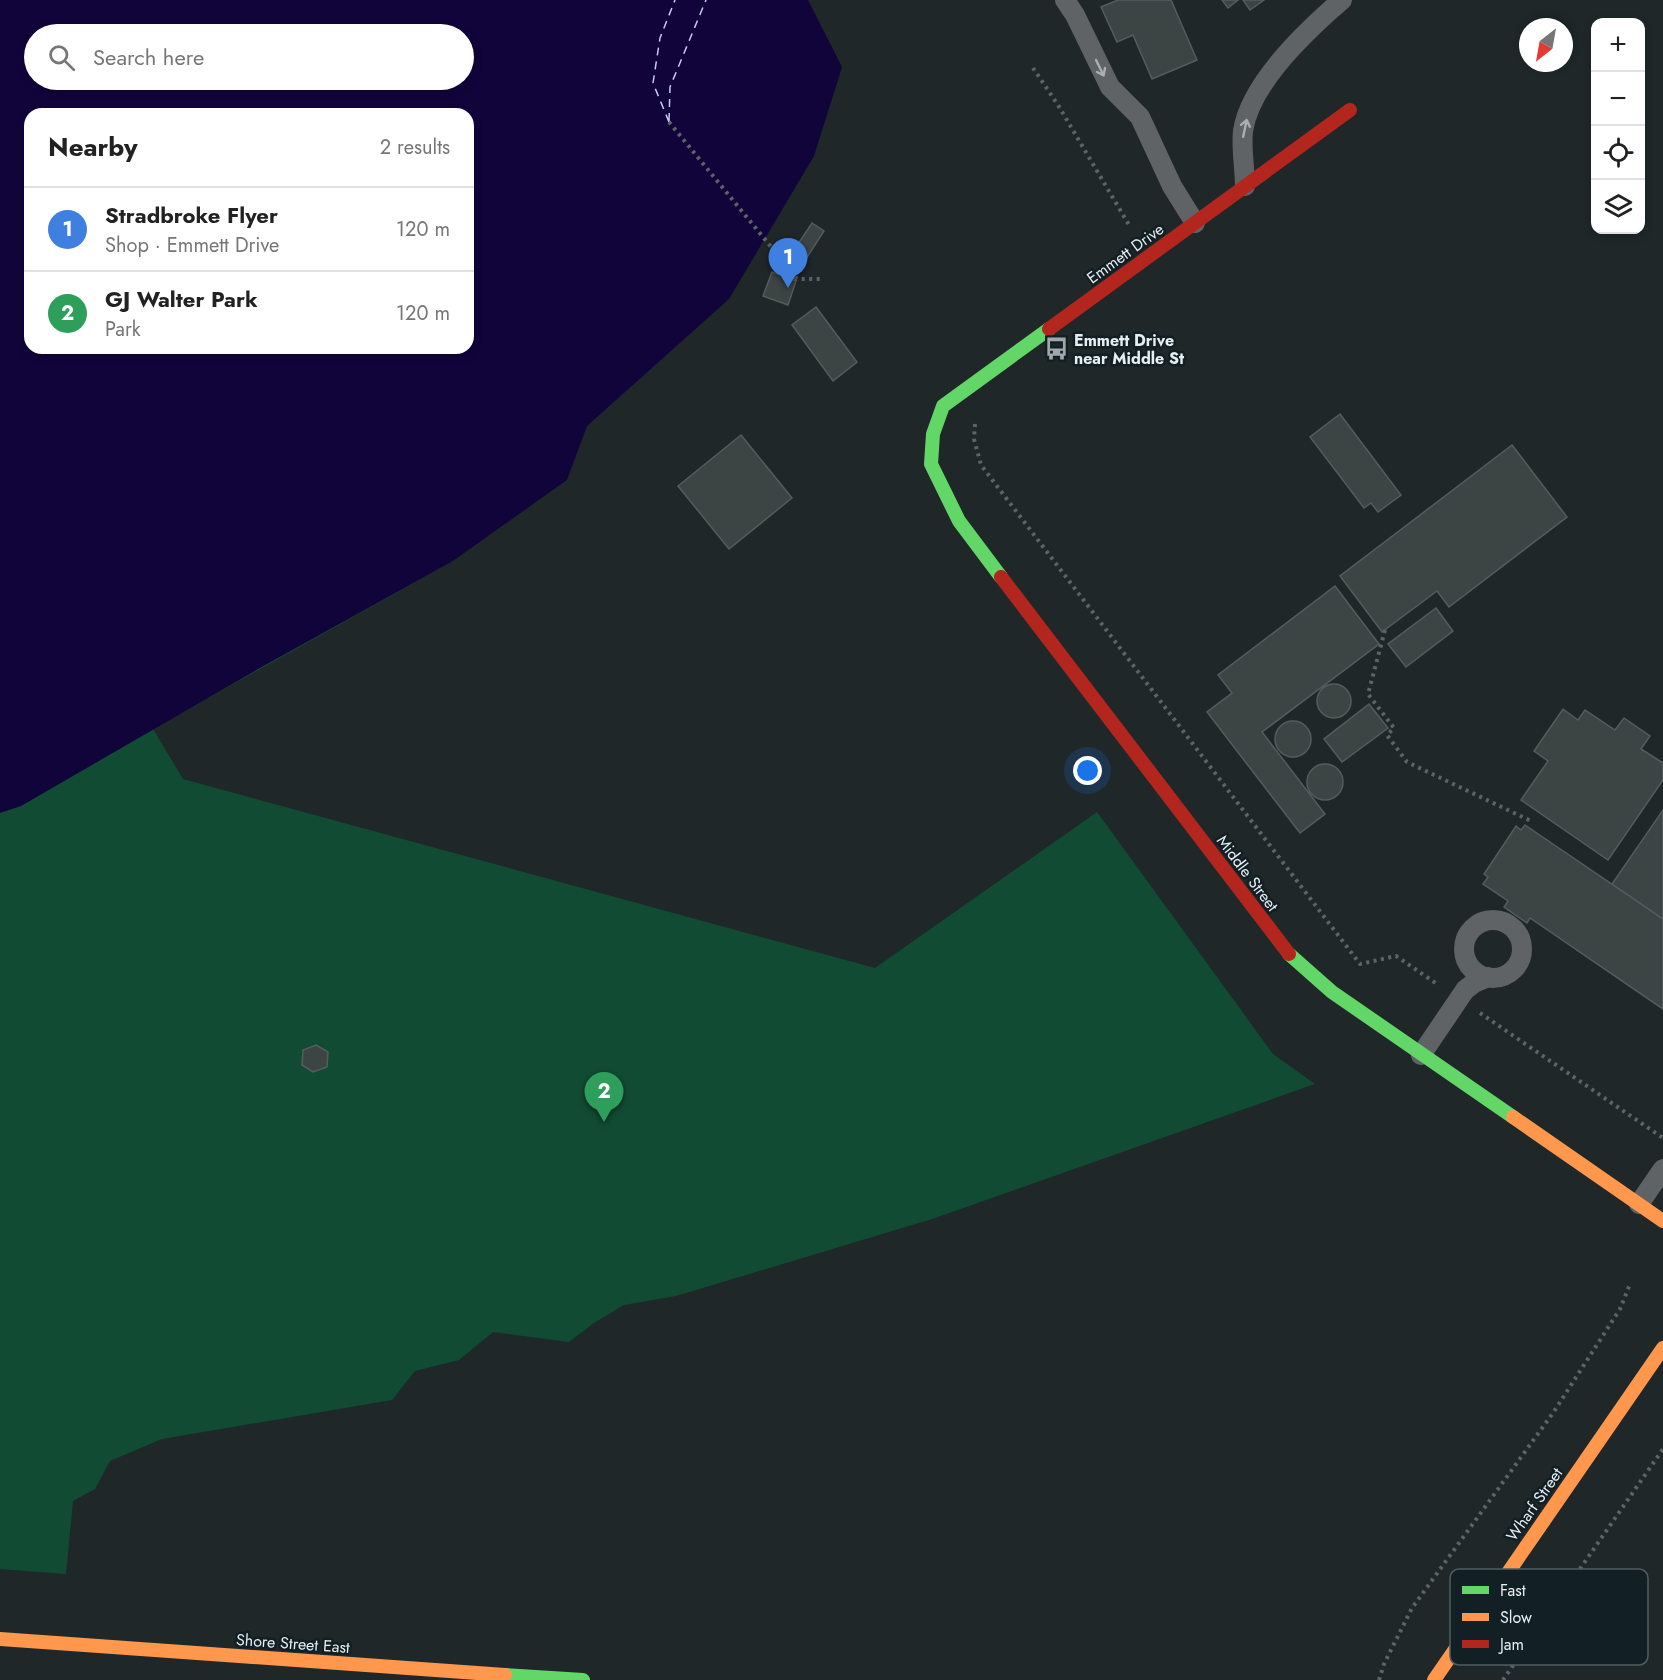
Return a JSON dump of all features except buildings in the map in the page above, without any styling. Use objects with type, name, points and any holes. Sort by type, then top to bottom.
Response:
[{"type":"street","name":"Emmett Drive","points":[[933,434],[943,406],[1350,110]]},
{"type":"street","name":"Middle Street","points":[[933,434],[931,464],[959,521],[1289,954],[1332,992],[1663,1221]]},
{"type":"street","name":"Wharf Street","points":[[1511,1569],[1663,1348]]},
{"type":"street","name":"Shore Street East","points":[[0,1639],[583,1680]]},
{"type":"street","name":"Wharf Street","points":[[1434,1680],[1450,1657]]},
{"type":"lane","points":[[1245,186],[1243,130],[1255,97],[1281,60],[1306,31],[1342,0]]},
{"type":"lane","points":[[1070,8],[1110,87],[1140,117],[1172,186],[1195,223]]},
{"type":"lane","points":[[1462,995],[1467,980],[1465,941],[1475,925],[1484,920],[1494,919],[1504,921],[1518,933],[1522,951],[1520,960],[1507,974],[1498,977],[1479,974],[1466,960]]},
{"type":"lane","points":[[1421,1055],[1462,995],[1474,983],[1488,977]]},
{"type":"lane","points":[[1638,1204],[1663,1169]]},
{"type":"path","points":[[1033,68],[1058,105],[1129,225]]},
{"type":"path","points":[[669,122],[785,264]]},
{"type":"path","points":[[795,277],[797,279],[820,279]]},
{"type":"path","points":[[978,415],[974,439],[981,465],[1360,964],[1396,956],[1462,995],[1663,1138]]},
{"type":"path","points":[[1385,630],[1368,694],[1394,728],[1387,735],[1407,762],[1531,821]]},
{"type":"path","points":[[1379,1680],[1384,1664],[1412,1608],[1553,1413],[1620,1309],[1630,1284]]},
{"type":"path","points":[[1580,1569],[1663,1449]]},
{"type":"path","points":[[1503,1680],[1513,1665]]},
{"type":"green space","points":[[24,353],[54,354],[567,480],[453,561],[153,729],[183,779],[875,968],[1097,812],[1273,1054],[1315,1084],[932,1219],[676,1296],[624,1305],[594,1323],[569,1342],[493,1332],[459,1360],[415,1371],[392,1400],[162,1439],[110,1461],[95,1489],[73,1501],[66,1574],[0,1569],[0,372]]},
{"type":"shaded area","points":[[0,0],[808,0],[842,67],[814,156],[729,299],[587,426],[567,480],[453,561],[258,669],[21,806],[0,813]]},
{"type":"ferry route","points":[[669,122],[653,83],[660,38],[675,0]]},
{"type":"ferry route","points":[[669,121],[670,87],[706,0]]},
{"type":"traffic: fast","points":[[1001,577],[959,521],[931,464],[933,434],[943,406],[1049,329]]},
{"type":"traffic: fast","points":[[1289,954],[1332,992],[1513,1117]]},
{"type":"traffic: fast","points":[[505,1675],[583,1680]]},
{"type":"traffic: slow","points":[[1513,1117],[1663,1221]]},
{"type":"traffic: slow","points":[[1511,1569],[1663,1348]]},
{"type":"traffic: slow","points":[[0,1639],[505,1675]]},
{"type":"traffic: slow","points":[[1434,1680],[1450,1657]]},
{"type":"traffic: jam","points":[[1049,329],[1350,110]]},
{"type":"traffic: jam","points":[[1001,577],[1289,954]]},
{"type":"place","name":"Stradbroke Flyer","points":[[788,288]]},
{"type":"place","name":"Emmett Drive near Middle St","points":[[1056,349]]},
{"type":"place","name":"GJ Walter Park","points":[[604,1122]]}]
